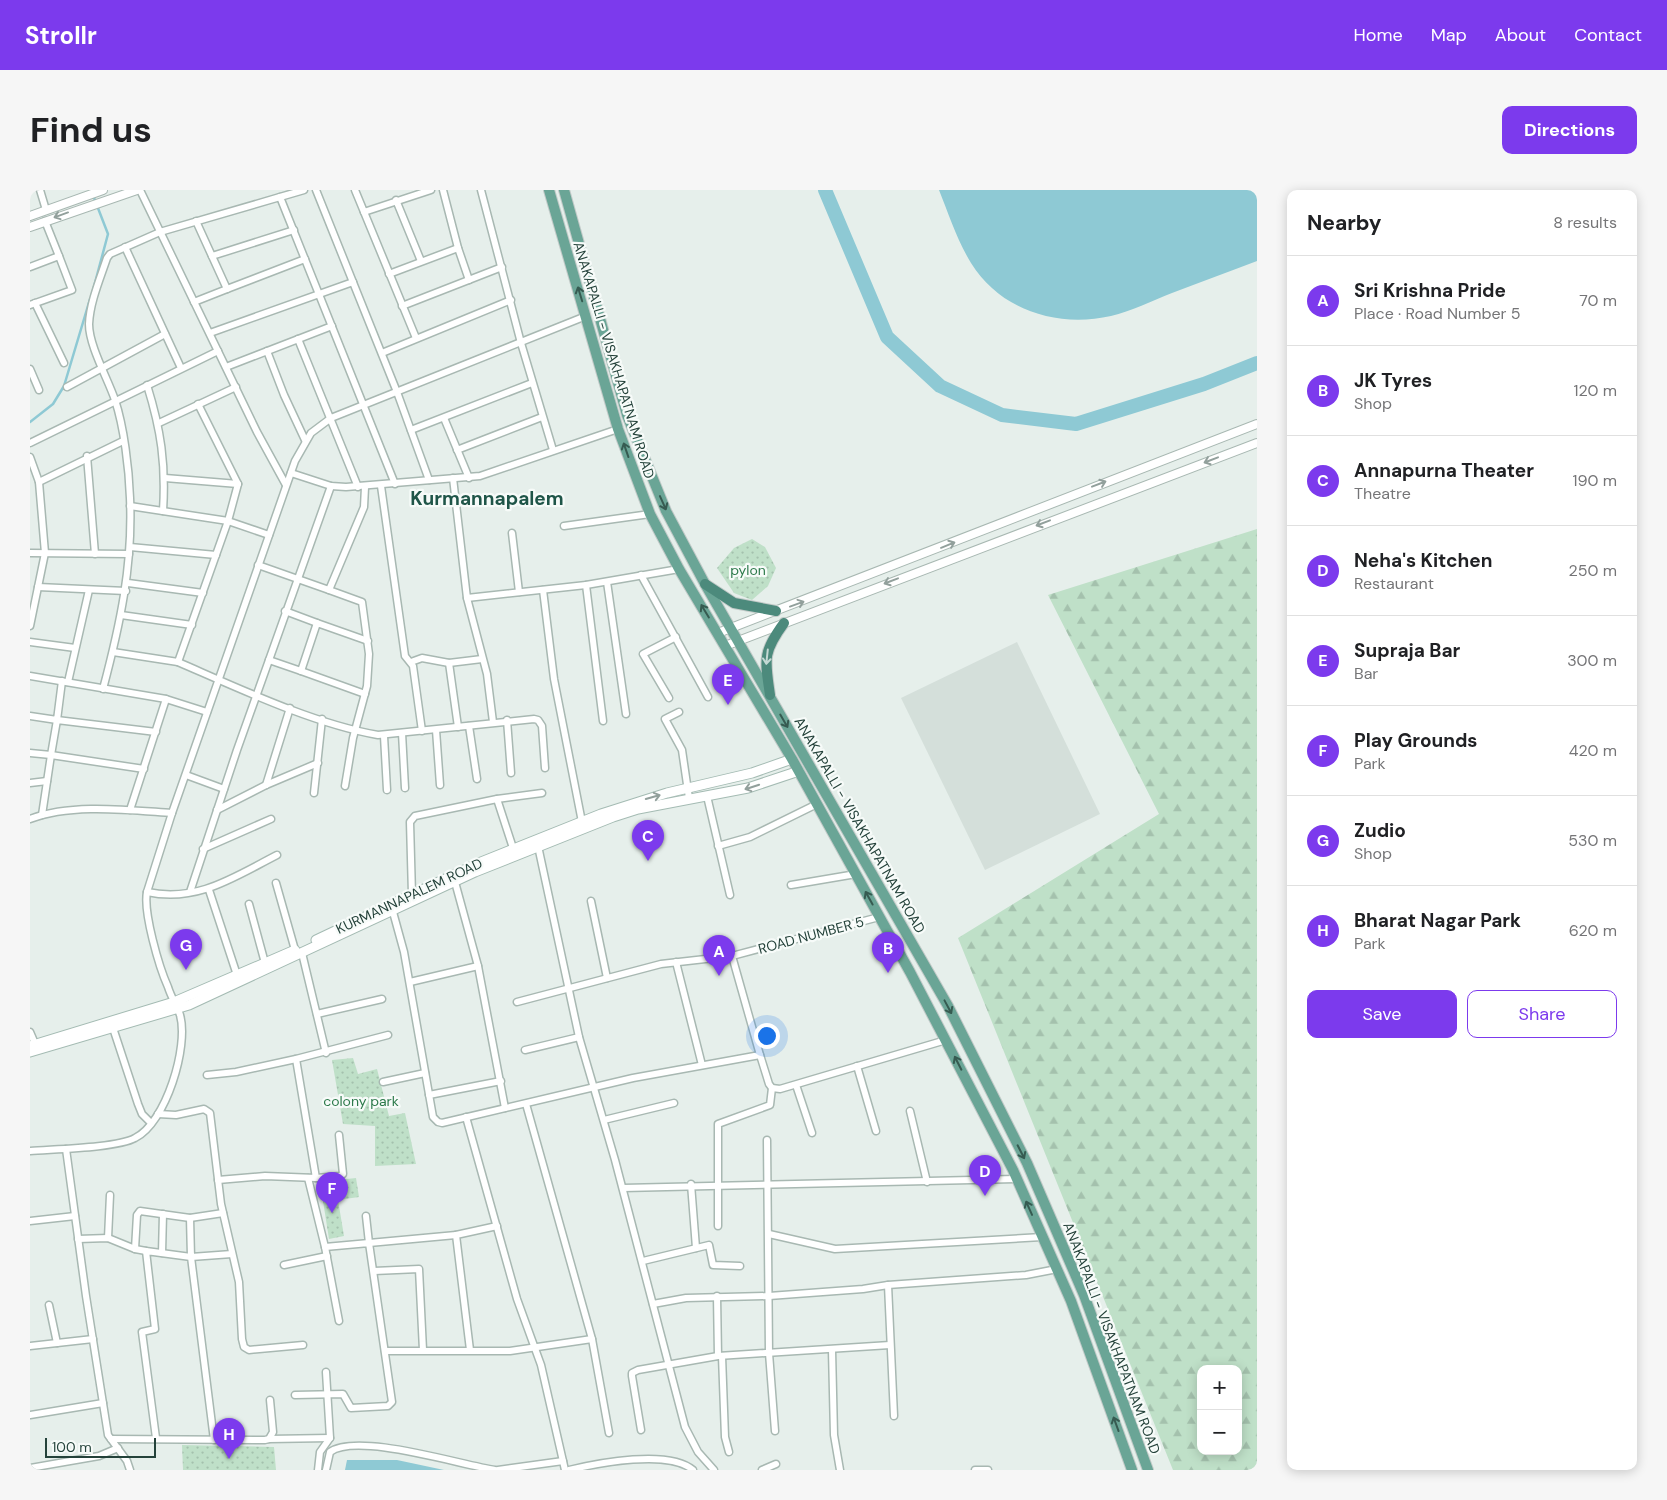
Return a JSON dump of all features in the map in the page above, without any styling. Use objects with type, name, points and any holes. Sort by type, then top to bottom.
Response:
[{"type":"highway","points":[[705,584],[734,603],[776,611]]},
{"type":"highway","points":[[770,695],[766,653],[784,623]]},
{"type":"main road","name":"ANAKAPALLI - VISAKHAPATNAM ROAD","points":[[549,190],[618,429],[650,514],[680,569],[799,771],[946,1040],[1016,1179],[1071,1301],[1132,1470]]},
{"type":"main road","name":"ANAKAPALLI - VISAKHAPATNAM ROAD","points":[[564,190],[627,414],[666,511],[737,641],[770,695],[948,1006],[1027,1163],[1084,1295],[1148,1470]]},
{"type":"main road","name":"KURMANNAPALEM ROAD","points":[[33,1048],[176,1005],[237,975],[298,951],[513,848],[644,800],[752,774],[792,759]]},
{"type":"main road","points":[[33,1048],[113,1028],[176,1005],[298,951],[393,912],[455,882],[538,846],[638,809],[748,788],[799,771]]},
{"type":"main road","points":[[910,972],[924,964]]},
{"type":"street","points":[[40,190],[46,210]]},
{"type":"street","points":[[30,227],[96,202],[138,190],[273,463],[286,485]]},
{"type":"street","points":[[103,689],[128,583],[130,547],[130,506],[115,402],[92,338],[89,324],[107,258],[110,254],[160,232],[304,190]]},
{"type":"street","points":[[316,190],[382,353],[429,480]]},
{"type":"street","points":[[355,190],[416,338]]},
{"type":"street","points":[[364,212],[431,190]]},
{"type":"street","points":[[443,190],[458,248],[469,280]]},
{"type":"street","points":[[481,190],[532,383],[553,450]]},
{"type":"street","points":[[30,216],[91,193]]},
{"type":"street","points":[[280,197],[394,484]]},
{"type":"street","points":[[396,200],[421,261]]},
{"type":"street","points":[[45,221],[72,290],[33,304],[64,363]]},
{"type":"street","points":[[196,221],[227,289]]},
{"type":"street","points":[[212,256],[294,230]]},
{"type":"street","points":[[125,247],[181,368]]},
{"type":"street","points":[[389,274],[458,248]]},
{"type":"street","points":[[30,267],[59,256]]},
{"type":"street","points":[[194,302],[305,259]]},
{"type":"street","points":[[402,306],[502,266]]},
{"type":"street","points":[[210,333],[353,282]]},
{"type":"street","points":[[382,353],[511,300]]},
{"type":"street","points":[[30,1151],[66,1149],[128,1141],[140,1135],[158,1114],[177,1070],[182,1026],[176,1005],[167,985],[147,915],[147,892],[172,813],[220,680],[268,535],[305,440],[318,426],[331,418],[586,316]]},
{"type":"street","points":[[226,367],[332,326]]},
{"type":"street","points":[[67,387],[166,334]]},
{"type":"street","points":[[298,339],[362,487],[364,507],[330,590]]},
{"type":"street","points":[[30,443],[218,351]]},
{"type":"street","points":[[267,351],[284,395],[305,440]]},
{"type":"street","points":[[30,370],[40,390]]},
{"type":"street","points":[[411,430],[532,383]]},
{"type":"street","points":[[147,385],[159,423],[165,478],[163,511]]},
{"type":"street","points":[[159,423],[236,387]]},
{"type":"street","points":[[178,662],[228,521],[238,484],[198,404]]},
{"type":"street","points":[[457,450],[542,417]]},
{"type":"street","points":[[444,418],[469,478]]},
{"type":"street","points":[[718,633],[1257,424]]},
{"type":"street","points":[[291,473],[330,486],[362,487],[469,478],[491,473],[618,429]]},
{"type":"street","points":[[39,482],[87,456],[122,441]]},
{"type":"street","points":[[725,646],[1257,443]]},
{"type":"street","points":[[87,456],[94,554]]},
{"type":"street","points":[[30,457],[39,482],[45,553],[30,626]]},
{"type":"street","points":[[165,478],[238,484]]},
{"type":"street","points":[[453,478],[467,598],[487,674],[493,722]]},
{"type":"street","points":[[190,892],[285,611],[330,486]]},
{"type":"street","points":[[381,486],[405,656],[414,666],[422,731]]},
{"type":"street","points":[[130,506],[228,521],[268,535]]},
{"type":"street","points":[[564,526],[650,514]]},
{"type":"street","points":[[512,533],[519,592]]},
{"type":"street","points":[[130,547],[216,555]]},
{"type":"street","points":[[30,552],[129,554]]},
{"type":"street","points":[[258,565],[362,602],[368,641],[369,670],[345,786]]},
{"type":"street","points":[[467,598],[586,585],[680,569]]},
{"type":"street","points":[[641,575],[708,697]]},
{"type":"street","points":[[607,582],[626,714]]},
{"type":"street","points":[[128,583],[203,593]]},
{"type":"street","points":[[586,585],[603,721]]},
{"type":"street","points":[[38,587],[126,591]]},
{"type":"street","points":[[42,815],[65,681],[89,590]]},
{"type":"street","points":[[543,590],[554,679],[582,822]]},
{"type":"street","points":[[285,611],[368,641]]},
{"type":"street","points":[[121,615],[192,625]]},
{"type":"street","points":[[301,671],[317,623]]},
{"type":"street","points":[[669,698],[643,654],[676,637]]},
{"type":"street","points":[[30,642],[75,648]]},
{"type":"street","points":[[113,652],[178,662],[290,708],[355,731],[384,736],[507,720],[538,720],[542,726],[545,768]]},
{"type":"street","points":[[411,662],[422,658],[449,663],[482,659]]},
{"type":"street","points":[[269,660],[365,694]]},
{"type":"street","points":[[449,663],[458,727]]},
{"type":"street","points":[[30,676],[166,699],[207,712]]},
{"type":"street","points":[[130,810],[166,699]]},
{"type":"street","points":[[266,785],[290,708]]},
{"type":"street","points":[[678,712],[666,719],[680,745],[689,798]]},
{"type":"street","points":[[30,716],[156,732]]},
{"type":"street","points":[[314,793],[322,719]]},
{"type":"street","points":[[507,720],[511,773]]},
{"type":"street","points":[[469,726],[477,779]]},
{"type":"street","points":[[436,730],[440,785]]},
{"type":"street","points":[[402,733],[405,788]]},
{"type":"street","points":[[384,736],[387,790]]},
{"type":"street","points":[[30,753],[144,769]]},
{"type":"street","points":[[217,810],[266,785],[318,763]]},
{"type":"street","points":[[186,775],[224,789]]},
{"type":"street","points":[[30,783],[47,781]]},
{"type":"street","points":[[412,895],[410,822],[412,818],[418,814],[497,799],[542,793]]},
{"type":"street","points":[[707,796],[730,895]]},
{"type":"street","points":[[497,799],[513,848]]},
{"type":"street","points":[[718,846],[750,837],[817,804]]},
{"type":"street","points":[[30,819],[42,815],[110,809],[172,813]]},
{"type":"street","points":[[204,849],[271,819]]},
{"type":"street","points":[[538,846],[579,1037],[643,1260],[688,1434],[698,1452],[714,1470]]},
{"type":"street","points":[[147,892],[166,896],[209,890],[277,855]]},
{"type":"street","points":[[791,885],[856,874]]},
{"type":"street","points":[[455,882],[478,966],[505,1108]]},
{"type":"street","points":[[276,883],[317,1014],[326,1052]]},
{"type":"street","points":[[209,890],[237,975]]},
{"type":"street","points":[[591,901],[606,978]]},
{"type":"street","points":[[248,904],[265,963]]},
{"type":"street","points":[[393,912],[410,982],[433,1116],[438,1122],[526,1104],[641,1076],[760,1055]]},
{"type":"street","name":"ROAD NUMBER 5","points":[[517,1002],[606,978],[676,962],[732,956],[879,917]]},
{"type":"street","points":[[718,1226],[718,1124],[770,1105],[772,1088],[760,1055],[732,956]]},
{"type":"street","points":[[676,962],[702,1065]]},
{"type":"street","points":[[410,982],[478,966]]},
{"type":"street","points":[[317,1014],[382,1000]]},
{"type":"street","points":[[113,1028],[142,1114],[151,1123]]},
{"type":"street","points":[[30,1032],[33,1048]]},
{"type":"street","points":[[206,1075],[236,1072],[296,1059],[388,1035]]},
{"type":"street","points":[[525,1050],[579,1037]]},
{"type":"street","points":[[772,1088],[780,1089],[796,1085],[946,1040]]},
{"type":"street","points":[[296,1059],[312,1178],[339,1321]]},
{"type":"street","points":[[857,1066],[876,1131]]},
{"type":"street","points":[[383,1082],[425,1073]]},
{"type":"street","points":[[430,1095],[500,1080]]},
{"type":"street","points":[[796,1085],[812,1133]]},
{"type":"street","points":[[604,1120],[674,1103]]},
{"type":"street","points":[[526,1104],[592,1339],[608,1433]]},
{"type":"street","points":[[158,1114],[176,1115],[204,1109],[209,1111],[223,1213],[241,1292],[242,1339],[244,1347],[250,1350],[303,1345]]},
{"type":"street","points":[[910,1111],[927,1182]]},
{"type":"street","points":[[466,1117],[517,1299],[536,1347],[565,1470]]},
{"type":"street","points":[[218,1180],[265,1176],[312,1178],[340,1176],[343,1174],[339,1135]]},
{"type":"street","points":[[767,1140],[769,1353],[775,1431]]},
{"type":"street","points":[[66,1149],[103,1403],[111,1439],[127,1461],[130,1470]]},
{"type":"street","points":[[623,1188],[691,1184],[768,1185],[1016,1179]]},
{"type":"street","points":[[691,1184],[696,1248]]},
{"type":"street","points":[[108,1238],[110,1195]]},
{"type":"street","points":[[135,1249],[138,1213],[190,1218],[223,1213]]},
{"type":"street","points":[[162,1253],[163,1214]]},
{"type":"street","points":[[30,1221],[75,1216]]},
{"type":"street","points":[[295,1395],[343,1394],[351,1408],[390,1405],[392,1399],[366,1216]]},
{"type":"street","points":[[190,1218],[191,1257],[214,1440]]},
{"type":"street","points":[[325,1247],[456,1235],[497,1226]]},
{"type":"street","points":[[768,1234],[835,1249],[1042,1237]]},
{"type":"street","points":[[456,1235],[470,1350]]},
{"type":"street","points":[[78,1238],[108,1238],[135,1249],[191,1257],[232,1254]]},
{"type":"street","points":[[643,1260],[709,1245],[714,1265],[740,1266]]},
{"type":"street","points":[[146,1251],[155,1329],[142,1332],[156,1438]]},
{"type":"street","points":[[284,1265],[327,1256]]},
{"type":"street","points":[[374,1271],[419,1269],[423,1350]]},
{"type":"street","points":[[653,1304],[717,1296],[769,1296],[863,1289],[888,1285],[996,1278],[1057,1269]]},
{"type":"street","points":[[888,1285],[894,1416]]},
{"type":"street","points":[[717,1296],[725,1437],[729,1452]]},
{"type":"street","points":[[49,1306],[57,1343]]},
{"type":"street","points":[[30,1346],[93,1339]]},
{"type":"street","points":[[385,1351],[510,1351],[592,1339]]},
{"type":"street","points":[[641,1430],[632,1373],[669,1363],[720,1356],[890,1345]]},
{"type":"street","points":[[832,1350],[835,1412],[834,1436],[840,1470]]},
{"type":"street","points":[[318,1470],[320,1452],[330,1438],[326,1372]]},
{"type":"street","points":[[269,1439],[273,1432],[270,1400]]},
{"type":"street","points":[[30,1415],[103,1403]]},
{"type":"street","points":[[111,1439],[330,1438]]},
{"type":"street","points":[[326,1470],[330,1452],[334,1449],[351,1446],[422,1454],[497,1470],[563,1461]]},
{"type":"street","points":[[30,1468],[106,1454],[118,1448]]},
{"type":"street","points":[[569,1470],[589,1466],[651,1460],[679,1462],[693,1470]]},
{"type":"street","points":[[762,1470],[776,1464]]},
{"type":"street","points":[[975,1470],[988,1470]]},
{"type":"shaded area","points":[[1017,642],[1100,814],[985,870],[901,698]]},
{"type":"green space","points":[[1257,529],[1257,1470],[1173,1470],[958,938],[1159,814],[1048,595]]},
{"type":"green space","name":"pylon","points":[[752,539],[765,547],[776,568],[768,586],[752,600],[734,593],[717,568],[734,548]]},
{"type":"green space","name":"colony park","points":[[353,1058],[358,1074],[377,1069],[389,1116],[405,1113],[416,1164],[375,1166],[375,1126],[343,1124],[332,1060]]},
{"type":"green space","points":[[356,1178],[359,1197],[338,1200],[344,1236],[329,1239],[320,1182]]},
{"type":"green space","points":[[182,1445],[274,1447],[276,1470],[183,1470]]},
{"type":"water","points":[[939,190],[1257,190],[1257,261],[1134,309],[1111,316],[1071,320],[1051,317],[1032,312],[1015,304],[983,280],[971,263],[962,245]]},
{"type":"water","points":[[347,1460],[397,1460],[444,1470],[345,1470]]},
{"type":"waterway","points":[[91,190],[108,234],[92,294]]},
{"type":"waterway","points":[[825,190],[887,337],[940,386],[1002,415],[1076,424],[1204,384],[1257,363]]},
{"type":"waterway","points":[[30,422],[53,404],[64,386],[90,299]]},
{"type":"place","name":"Supraja Bar","points":[[728,705]]},
{"type":"place","name":"Annapurna Theater","points":[[648,861]]},
{"type":"place","name":"Zudio","points":[[186,970]]},
{"type":"place","name":"JK Tyres","points":[[888,973]]},
{"type":"place","name":"Sri Krishna Pride","points":[[719,976]]},
{"type":"place","name":"Neha's Kitchen","points":[[985,1196]]},
{"type":"place","name":"Play Grounds","points":[[332,1213]]},
{"type":"place","name":"Bharat Nagar Park","points":[[229,1459]]},
{"type":"district","name":"Kurmannapalem","points":[[487,498]]}]
